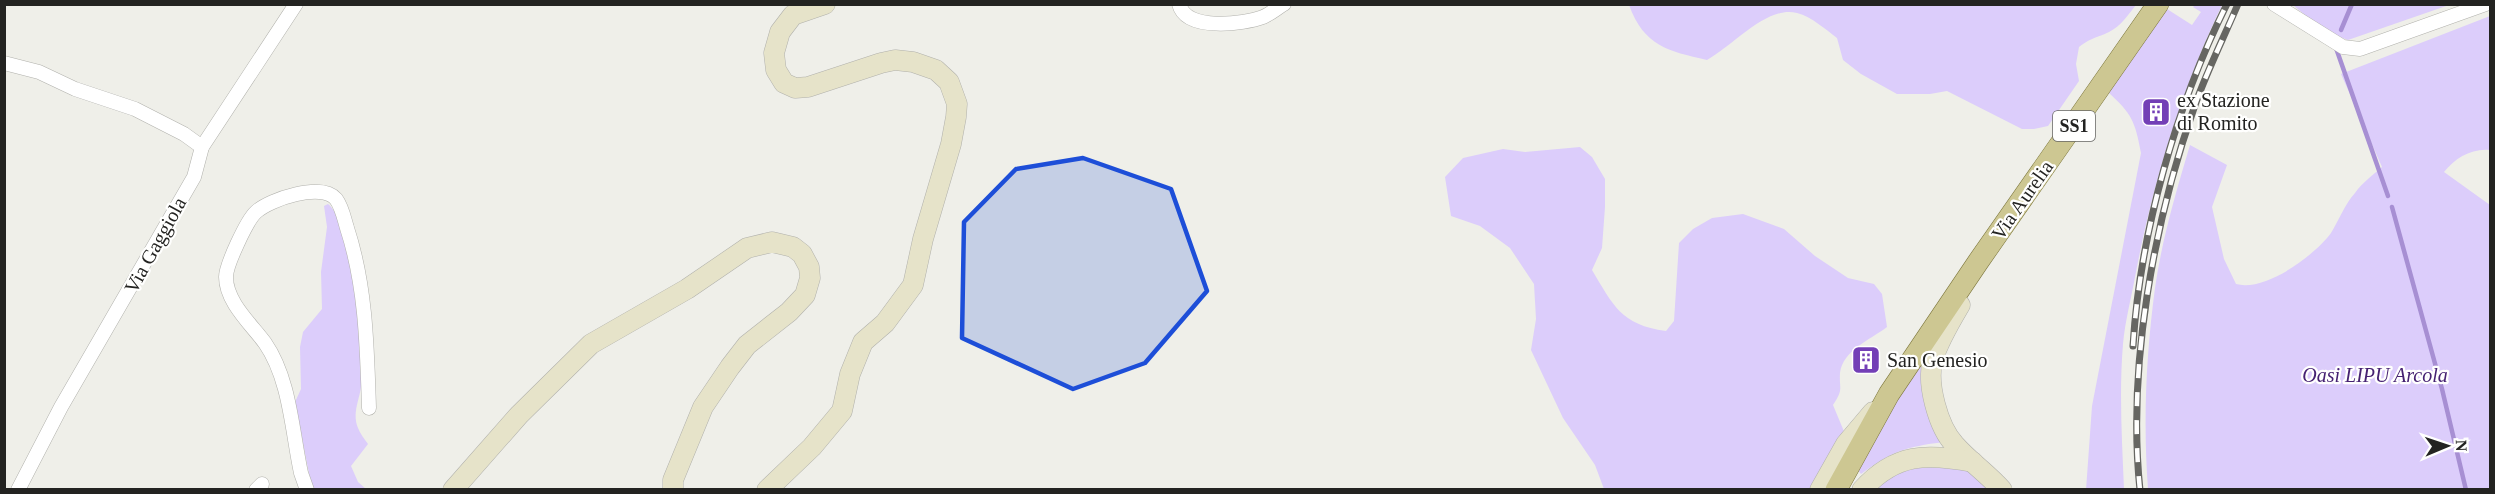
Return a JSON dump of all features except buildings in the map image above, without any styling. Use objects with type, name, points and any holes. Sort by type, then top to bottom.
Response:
[{"type":"main road","name":"Via Aurelia","points":[[1984,254],[2158,4]]},
{"type":"main road","name":"SS1","points":[[1836,489],[1889,394],[1984,254]]},
{"type":"street","name":"Via Gaggiola","points":[[18,489],[61,407],[194,177],[202,147],[296,4]]},
{"type":"street","points":[[767,489],[812,447],[842,411],[849,374],[863,342],[885,323],[913,285],[923,239],[951,144],[956,117],[957,104],[949,82],[936,70],[913,62],[895,60],[881,63],[808,87],[795,88],[784,83],[776,70],[774,53],[780,32],[793,15],[825,4]]},
{"type":"street","points":[[1179,4],[1180,10],[1192,18],[1208,23],[1235,24],[1263,16],[1284,4]]},
{"type":"street","points":[[2274,4],[2343,47],[2360,49],[2486,4]]},
{"type":"street","points":[[2329,38],[2343,47]]},
{"type":"street","points":[[4,63],[39,72],[75,89],[135,109],[202,147]]},
{"type":"street","points":[[307,489],[301,473],[277,364],[230,295],[226,279],[228,262],[256,212],[297,194],[324,190],[334,196],[340,206],[357,258],[367,337],[369,408]]},
{"type":"street","points":[[453,489],[519,415],[591,344],[687,289],[747,248],[761,243],[793,247],[802,254],[809,267],[810,278],[805,296],[789,312],[747,345],[729,367],[702,407],[673,480],[673,489]]},
{"type":"street","points":[[1984,254],[1973,284],[1947,327],[1932,361],[1934,400],[1939,420],[1954,445],[2002,489]]},
{"type":"street","points":[[1820,489],[1846,444],[1889,394]]},
{"type":"street","points":[[1862,489],[1874,476],[1892,464],[1915,457],[1943,456],[1973,462]]},
{"type":"highlighted area","points":[[1083,158],[1171,189],[1207,291],[1145,363],[1073,389],[962,338],[964,222],[1016,169]]},
{"type":"green space","points":[[1629,4],[2136,5],[2113,30],[2079,47],[2076,64],[2079,81],[2048,126],[2022,129],[1947,91],[1930,94],[1897,94],[1861,74],[1843,60],[1837,38],[1813,20],[1797,13],[1786,12],[1762,21],[1707,60],[1669,49],[1650,38],[1635,19]]},
{"type":"green space","points":[[2195,5],[2222,5],[2181,104],[2150,207],[2142,242],[2123,344],[2121,416],[2124,489],[2086,490],[2092,406],[2141,153],[2137,133],[2131,119],[2108,92],[2167,9],[2192,25],[2201,12],[2193,7]]},
{"type":"green space","points":[[2293,5],[2449,5],[2348,40],[2324,31]]},
{"type":"green space","name":"Oasi LIPU Arcola","points":[[2490,16],[2490,150],[2464,155],[2444,172],[2490,205],[2490,489],[2148,489],[2146,414],[2152,313],[2165,234],[2190,145],[2227,165],[2212,207],[2224,259],[2236,284],[2261,283],[2288,270],[2313,252],[2331,233],[2351,197],[2382,167],[2341,74]]},
{"type":"green space","points":[[1580,147],[1592,157],[1605,179],[1602,248],[1592,270],[1613,303],[1628,318],[1638,324],[1666,331],[1674,321],[1679,243],[1693,229],[1712,218],[1743,214],[1784,229],[1815,256],[1848,278],[1874,284],[1882,294],[1887,327],[1858,346],[1842,365],[1840,392],[1833,405],[1848,441],[1820,489],[1604,489],[1595,465],[1563,418],[1531,350],[1536,319],[1534,284],[1510,248],[1480,226],[1451,216],[1445,177],[1463,158],[1503,149],[1525,152]]},
{"type":"green space","points":[[328,204],[337,215],[344,233],[354,279],[361,379],[356,423],[368,444],[351,466],[358,482],[366,489],[312,489],[295,402],[301,389],[300,347],[303,332],[322,309],[321,272],[327,227],[324,206]]},
{"type":"green space","points":[[1918,363],[1926,366],[1944,442],[1900,451],[1861,474],[1857,469]]},
{"type":"green space","points":[[1920,463],[1965,469],[1993,490],[1869,490],[1882,478]]},
{"type":"waterway","points":[[2341,30],[2352,4]]},
{"type":"waterway","points":[[2336,48],[2388,196]]},
{"type":"waterway","points":[[2392,207],[2442,389],[2466,490]]},
{"type":"railway","points":[[2133,346],[2143,259],[2164,170],[2192,84],[2227,4]]},
{"type":"railway","points":[[2140,490],[2137,394],[2147,294],[2156,245],[2180,150],[2195,105],[2238,4]]},
{"type":"place","name":"ex Stazione di Romito","points":[[2156,112]]},
{"type":"place","name":"San Genesio","points":[[1866,360]]}]
